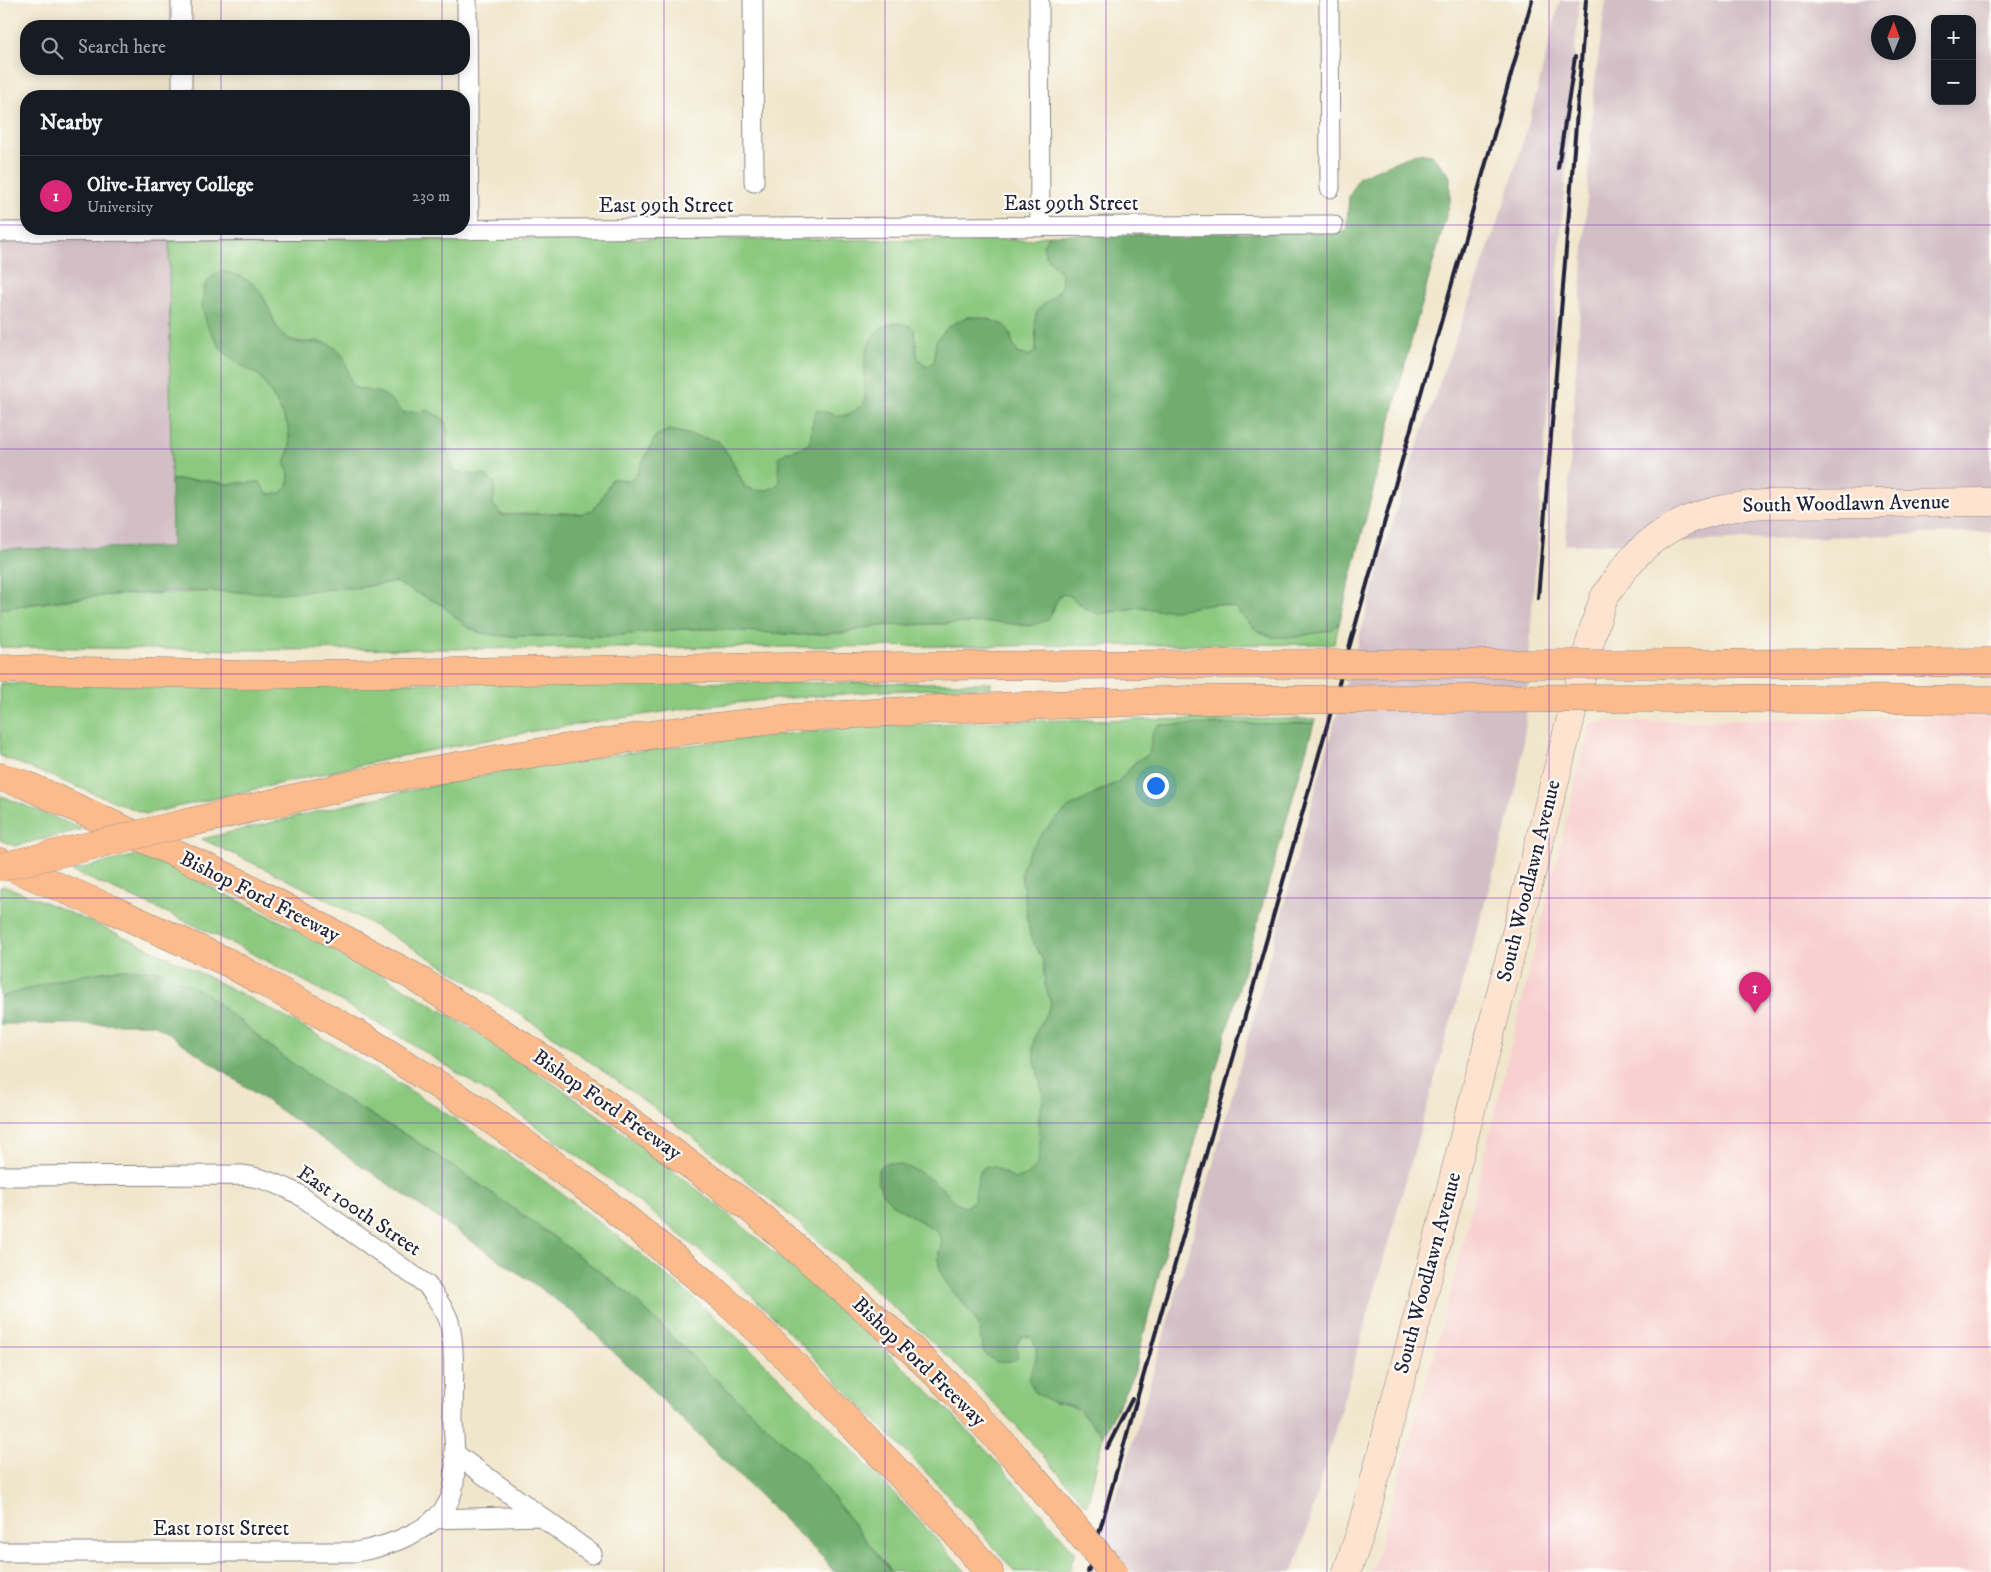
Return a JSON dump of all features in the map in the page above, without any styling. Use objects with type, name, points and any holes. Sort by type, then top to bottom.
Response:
[{"type":"highway","points":[[0,669],[246,675],[1198,664],[1991,662]]},
{"type":"highway","points":[[0,867],[362,783],[664,733],[812,716],[940,709],[1188,700],[1653,698],[1991,700]]},
{"type":"highway","name":"Bishop Ford Freeway","points":[[0,777],[26,785],[234,880],[411,975],[548,1062],[750,1208],[911,1349],[952,1389],[1016,1458],[1113,1572]]},
{"type":"highway","points":[[0,862],[111,909],[229,963],[366,1039],[482,1113],[600,1197],[710,1287],[770,1340],[950,1525],[989,1572]]},
{"type":"street","points":[[181,0],[181,20]]},
{"type":"street","points":[[467,0],[467,20]]},
{"type":"street","points":[[753,0],[754,182]]},
{"type":"street","points":[[1038,0],[1040,227]]},
{"type":"street","points":[[1329,0],[1330,188]]},
{"type":"street","points":[[182,75],[182,90]]},
{"type":"street","points":[[468,75],[468,90]]},
{"type":"street","name":"East 99th Street","points":[[470,230],[1333,225]]},
{"type":"street","name":"East 99th Street","points":[[0,232],[20,232]]},
{"type":"street","name":"South Woodlawn Avenue","points":[[1347,1572],[1361,1531],[1437,1243],[1593,631],[1605,597],[1623,571],[1645,545],[1666,531],[1696,516],[1733,506],[1772,503],[1991,502]]},
{"type":"street","name":"East 100th Street","points":[[0,1176],[242,1175],[264,1178],[298,1194],[427,1285],[439,1303],[449,1320],[452,1344],[454,1453]]},
{"type":"street","points":[[454,1453],[592,1554]]},
{"type":"street","name":"East 101st Street","points":[[0,1552],[356,1552],[378,1548],[399,1541],[419,1530],[443,1510],[451,1497],[454,1453]]},
{"type":"street","points":[[434,1518],[540,1516]]},
{"type":"shaded area","points":[[1560,0],[1579,0],[1532,609],[1526,721],[1521,761],[1512,807],[1302,1546],[1293,1572],[1088,1572],[1122,1480],[1202,1204],[1331,734],[1398,504],[1507,196],[1531,114]]},
{"type":"shaded area","points":[[1606,0],[1991,0],[1991,532],[1565,545],[1594,89]]},
{"type":"shaded area","points":[[169,238],[172,547],[0,549],[0,239]]},
{"type":"shaded area","points":[[1991,715],[1991,1572],[1370,1572],[1375,1563],[1448,1304],[1590,723]]},
{"type":"green space","points":[[1416,153],[1432,155],[1450,176],[1450,202],[1407,356],[1339,624],[1332,630],[1297,637],[1273,637],[1257,631],[1235,608],[1216,604],[1175,610],[1156,610],[1141,607],[1098,614],[1083,607],[1069,595],[1061,594],[1048,620],[1030,626],[998,622],[874,626],[843,633],[800,635],[715,629],[683,629],[611,636],[505,636],[480,633],[466,626],[442,605],[395,582],[362,587],[282,593],[182,591],[110,595],[0,609],[0,549],[172,547],[171,480],[202,480],[227,484],[260,482],[267,494],[281,493],[288,486],[289,474],[285,465],[290,445],[288,426],[276,401],[260,376],[239,364],[221,349],[207,325],[202,306],[204,287],[213,276],[221,271],[240,276],[254,284],[268,306],[276,327],[288,339],[301,343],[326,343],[338,350],[344,358],[353,387],[385,395],[402,413],[429,411],[444,419],[448,432],[446,442],[448,456],[455,471],[466,475],[484,475],[495,482],[493,504],[501,515],[580,514],[592,510],[600,501],[612,479],[630,480],[636,475],[656,436],[669,430],[718,441],[730,457],[745,487],[759,491],[768,490],[776,486],[780,482],[778,457],[809,444],[813,419],[817,410],[842,416],[852,413],[865,401],[865,366],[868,345],[877,332],[891,324],[898,323],[914,329],[917,357],[926,367],[934,362],[936,341],[948,327],[966,317],[980,317],[1005,325],[1019,354],[1029,356],[1036,351],[1036,315],[1041,307],[1056,294],[1062,283],[1062,274],[1046,257],[1043,245],[1049,235],[1346,232],[1349,197],[1359,177]]},
{"type":"green space","points":[[1049,235],[1043,245],[1046,257],[1062,274],[1062,285],[1036,315],[1036,351],[1028,356],[1019,354],[1013,345],[1010,333],[990,319],[966,317],[936,341],[934,362],[927,367],[917,357],[917,344],[866,366],[865,401],[847,414],[838,415],[826,412],[811,425],[813,434],[809,444],[799,450],[787,451],[778,469],[780,482],[768,490],[759,491],[745,487],[730,457],[718,441],[669,430],[656,436],[636,475],[630,480],[612,479],[600,501],[592,510],[580,514],[501,515],[493,504],[495,492],[484,475],[466,475],[455,471],[447,447],[448,432],[429,411],[402,413],[385,395],[352,387],[347,375],[345,360],[318,341],[304,342],[285,336],[274,323],[260,292],[239,364],[260,376],[276,401],[288,426],[290,445],[285,465],[289,474],[288,486],[281,493],[267,494],[260,482],[227,484],[202,480],[171,480],[169,238],[1027,240]]},
{"type":"green space","points":[[396,582],[442,605],[466,626],[480,633],[505,636],[611,636],[683,629],[715,629],[800,635],[843,633],[874,626],[998,622],[1030,626],[1053,611],[1061,593],[1069,595],[1083,607],[1098,614],[1141,607],[1156,610],[1216,604],[1235,608],[1257,631],[1311,633],[1331,629],[1339,624],[1334,644],[259,650],[0,647],[0,609],[9,607],[110,595],[362,587]]},
{"type":"green space","points":[[506,682],[991,683],[991,687],[883,691],[764,700],[690,708],[545,729],[402,756],[146,814],[0,756],[0,683],[136,685]]},
{"type":"green space","points":[[1315,719],[1314,723],[1158,725],[1150,754],[1135,762],[1118,782],[1096,792],[1021,873],[1030,935],[1043,960],[1045,984],[1051,1004],[1041,1023],[1039,1078],[1044,1098],[1039,1113],[1041,1150],[1037,1166],[1028,1177],[1014,1179],[1005,1172],[965,1207],[958,1205],[951,1197],[893,1205],[937,1231],[942,1242],[939,1266],[948,1285],[979,1325],[984,1352],[1016,1345],[1022,1336],[1031,1337],[1037,1353],[1028,1380],[1054,1403],[1077,1409],[1103,1436],[1087,1506],[1011,1421],[923,1333],[797,1222],[672,1121],[540,1028],[404,942],[333,903],[202,839],[496,773],[618,754],[778,735],[858,727],[999,721]]},
{"type":"green space","points":[[1314,723],[1169,1235],[1134,1373],[1103,1436],[1079,1409],[1068,1404],[1054,1403],[1036,1393],[1028,1379],[1036,1358],[1036,1348],[1031,1337],[1021,1336],[1016,1345],[1018,1358],[1011,1361],[995,1362],[985,1353],[982,1348],[980,1329],[977,1322],[948,1285],[939,1266],[942,1242],[937,1231],[893,1205],[883,1195],[878,1182],[878,1169],[885,1163],[909,1167],[931,1180],[956,1202],[965,1207],[974,1201],[979,1174],[984,1167],[993,1166],[1014,1179],[1025,1176],[1033,1171],[1037,1165],[1040,1150],[1039,1118],[1043,1098],[1033,1045],[1037,1030],[1051,1004],[1045,984],[1043,960],[1030,935],[1021,873],[1027,855],[1043,832],[1068,808],[1118,782],[1135,762],[1149,754],[1153,732],[1158,725]]},
{"type":"green space","points":[[0,796],[83,829],[15,846],[0,840]]},
{"type":"green space","points":[[141,854],[307,935],[404,988],[572,1096],[731,1216],[878,1344],[953,1415],[1015,1482],[1075,1552],[1069,1572],[1015,1572],[920,1467],[798,1342],[734,1280],[636,1200],[533,1124],[427,1054],[289,972],[196,926],[71,871]]},
{"type":"green space","points":[[5,886],[95,924],[183,965],[270,1009],[355,1057],[438,1108],[518,1162],[597,1220],[673,1281],[750,1349],[861,1458],[966,1572],[891,1572],[804,1461],[711,1375],[629,1294],[551,1235],[414,1140],[326,1088],[277,1052],[239,1020],[7,996],[0,997],[0,887]]},
{"type":"green space","points":[[120,969],[160,971],[205,993],[277,1052],[326,1088],[414,1140],[472,1179],[551,1235],[629,1294],[711,1375],[804,1461],[891,1572],[834,1572],[824,1559],[575,1314],[533,1283],[154,1024],[0,1024],[0,997],[64,978]]},
{"type":"railway","points":[[1088,1572],[1532,0]]},
{"type":"railway","points":[[1538,598],[1586,0]]},
{"type":"railway","points":[[1558,168],[1575,57]]},
{"type":"railway","points":[[1107,1448],[1132,1399]]},
{"type":"place","name":"Olive-Harvey College","points":[[1755,1013]]}]
